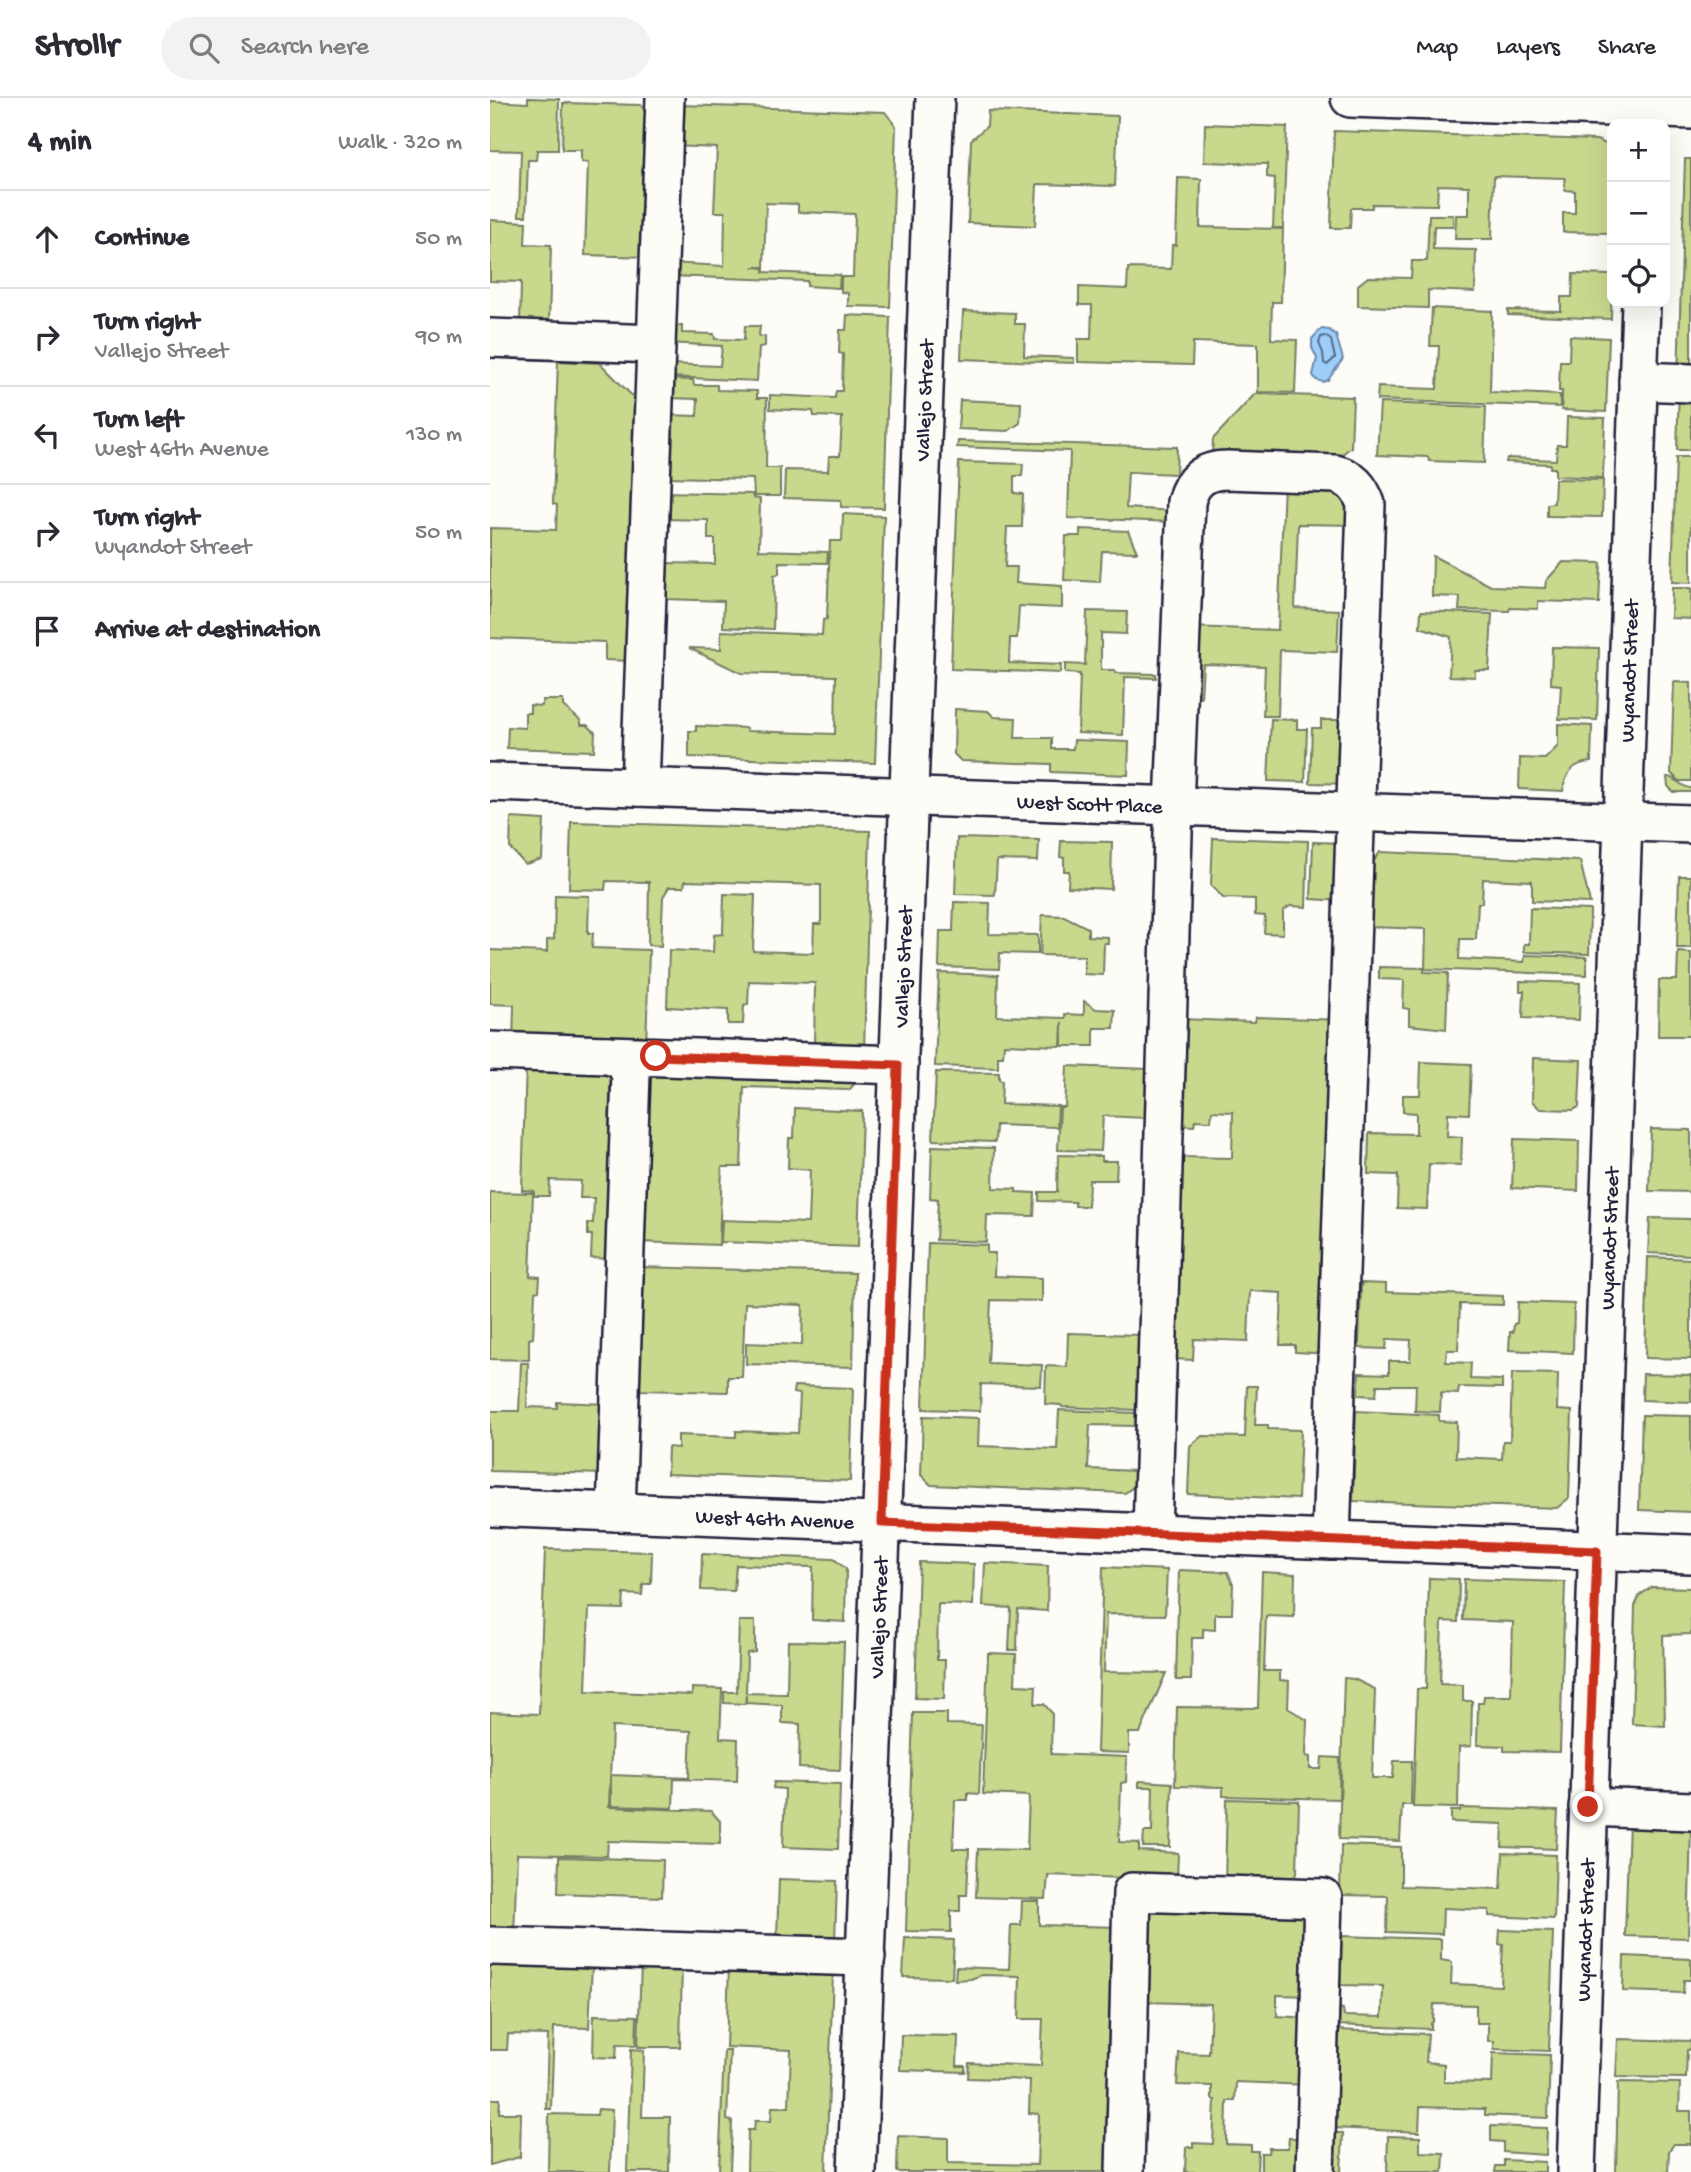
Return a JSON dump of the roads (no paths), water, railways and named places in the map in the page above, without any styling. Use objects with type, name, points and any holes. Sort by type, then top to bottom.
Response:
[{"type":"street","points":[[640,787],[665,98]]},
{"type":"street","name":"Vallejo Street","points":[[857,2172],[935,98]]},
{"type":"street","points":[[1350,98],[1558,102],[1647,117],[1691,110]]},
{"type":"street","name":"Wyandot Street","points":[[1576,2172],[1640,308]]},
{"type":"street","points":[[490,338],[656,344]]},
{"type":"street","points":[[1638,381],[1691,383]]},
{"type":"street","points":[[1152,1533],[1186,502],[1195,481],[1215,470],[1335,474],[1346,477],[1355,484],[1362,494],[1366,516],[1331,1540]]},
{"type":"street","name":"West Scott Place","points":[[490,782],[1691,824]]},
{"type":"street","points":[[490,1051],[632,1064],[898,1065]]},
{"type":"street","points":[[616,1512],[632,1064]]},
{"type":"street","name":"West 46th Avenue","points":[[490,1507],[1691,1554]]},
{"type":"street","points":[[1588,1807],[1691,1811]]},
{"type":"street","points":[[1125,2172],[1132,1892],[1323,1898],[1315,2172]]},
{"type":"street","points":[[490,1946],[866,1957]]},
{"type":"water","points":[[1321,329],[1336,335],[1343,359],[1328,380],[1323,382],[1316,380],[1313,375],[1317,358],[1312,348],[1312,339]]}]
